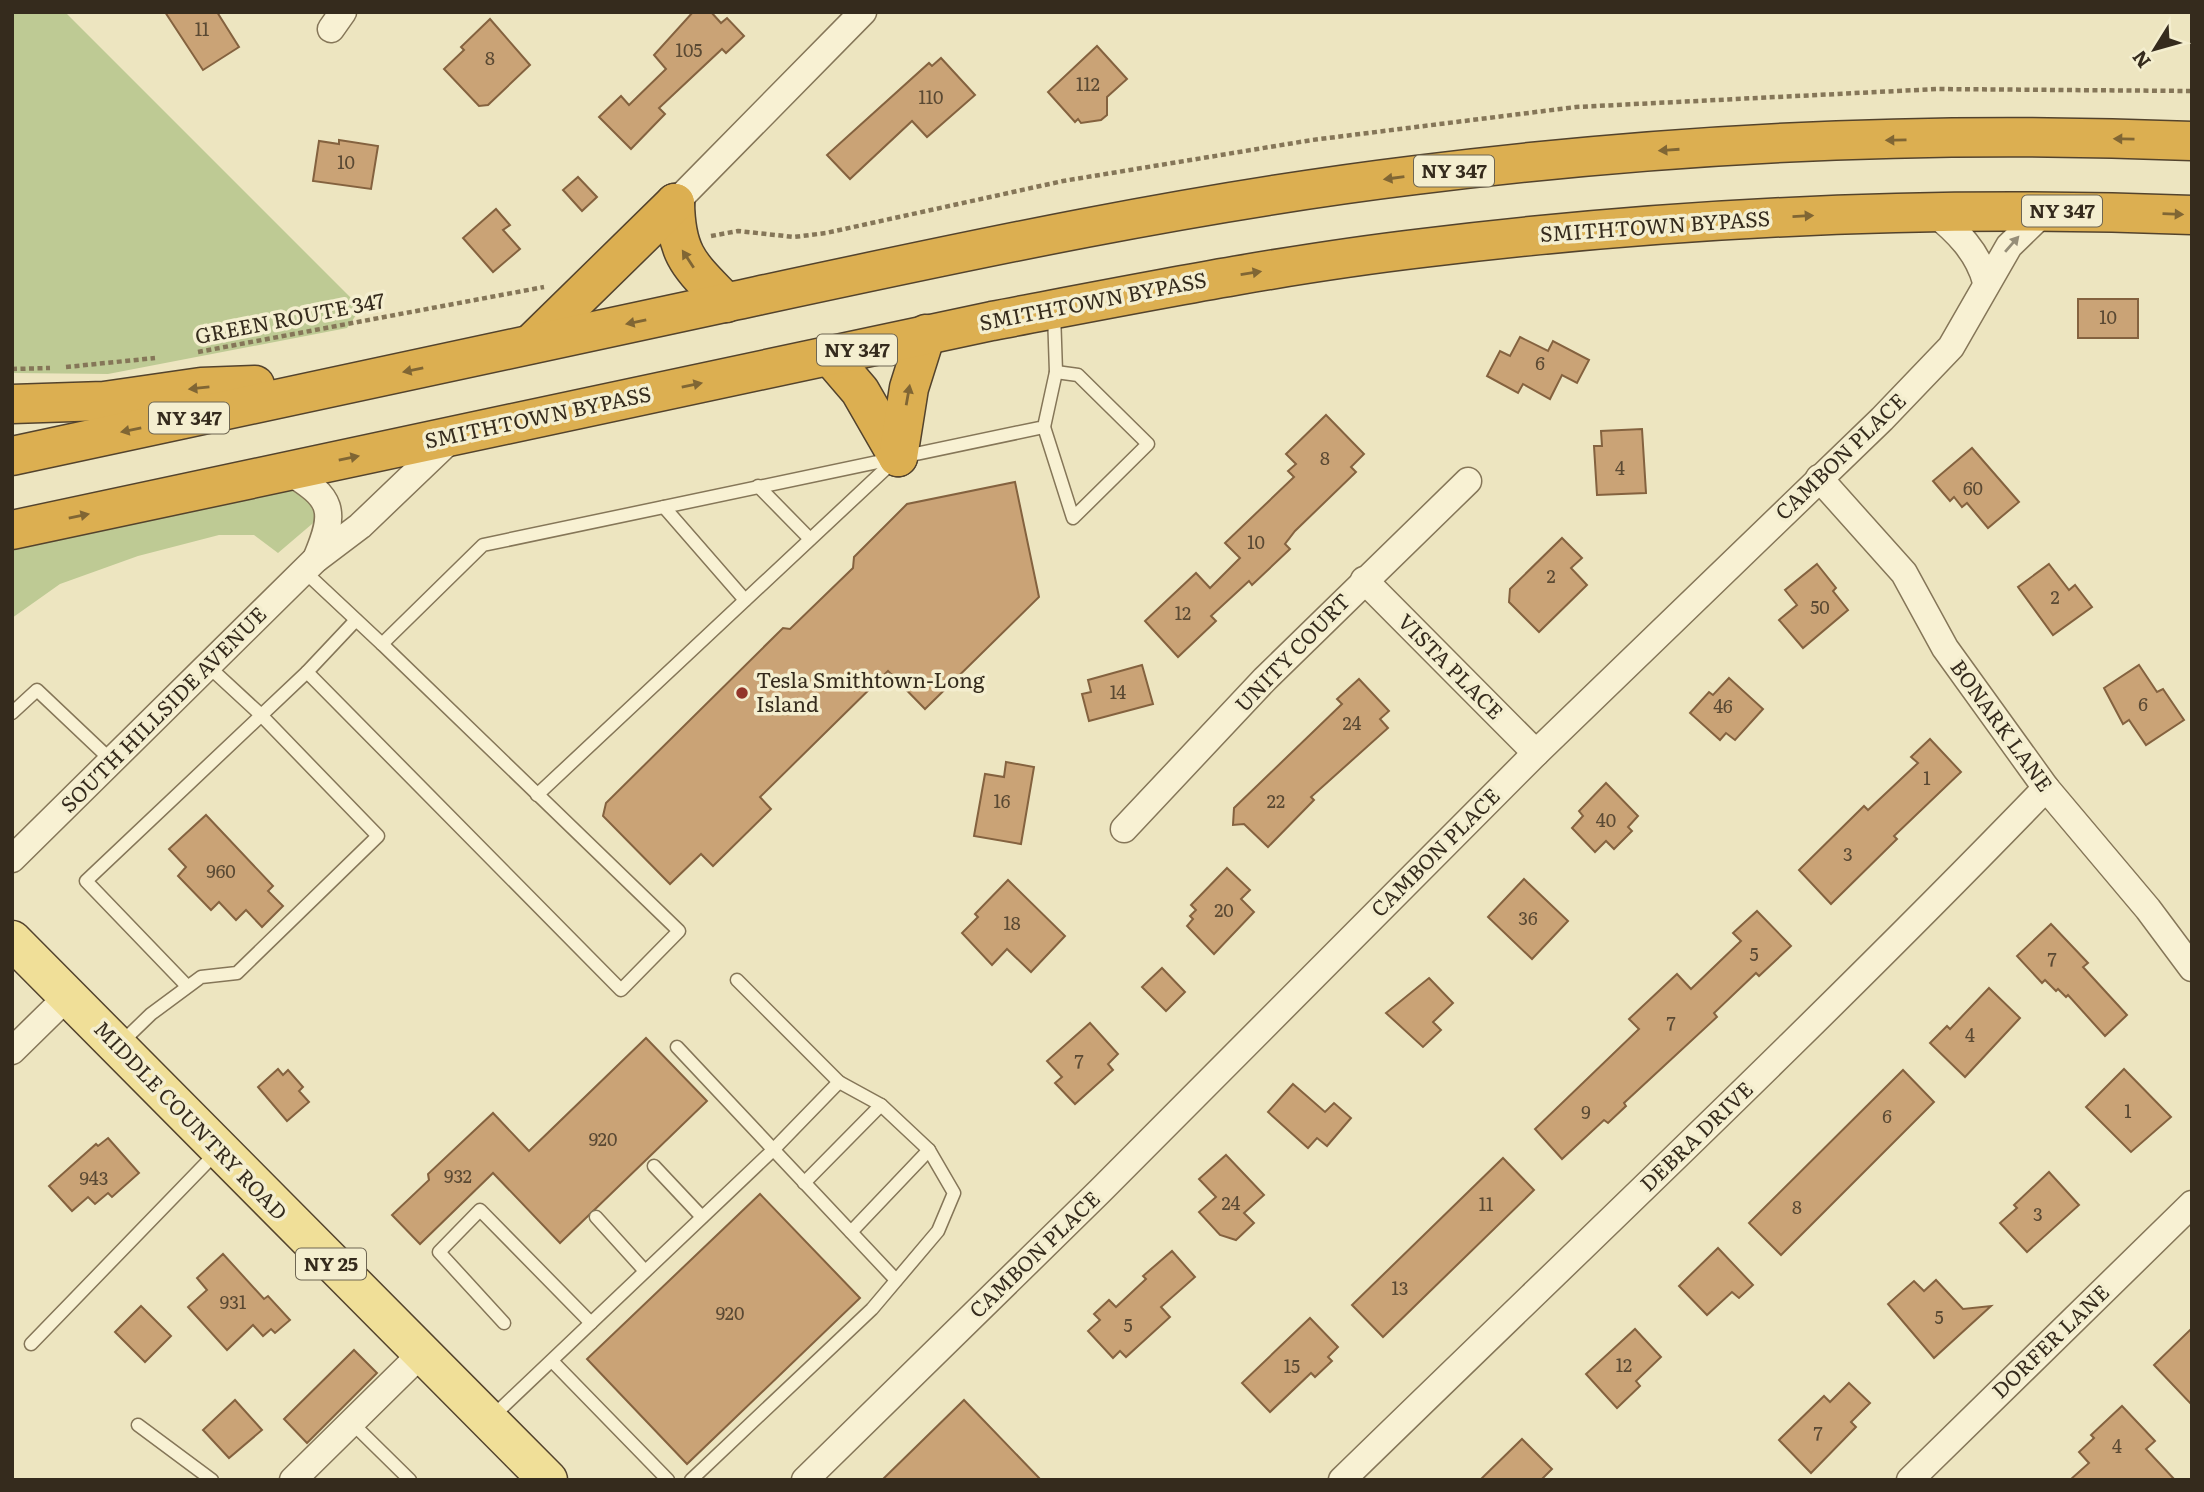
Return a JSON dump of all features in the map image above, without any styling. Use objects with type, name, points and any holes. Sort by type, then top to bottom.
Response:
[{"type":"highway","name":"NY 347","points":[[12,456],[1136,218],[1300,191],[1509,164],[1798,142],[1991,137],[2192,141]]},
{"type":"highway","points":[[675,203],[676,226],[682,253],[726,303]]},
{"type":"highway","points":[[531,344],[675,203]]},
{"type":"highway","name":"SMITHTOWN BYPASS","points":[[12,530],[926,334],[1231,276],[1449,245],[1710,222],[1933,212],[2045,211],[2192,215]]},
{"type":"highway","points":[[898,457],[909,388],[926,334]]},
{"type":"highway","points":[[830,356],[860,391],[898,457]]},
{"type":"highway","points":[[12,404],[104,401],[201,387],[365,380]]},
{"type":"main road","name":"MIDDLE COUNTRY ROAD","points":[[20,953],[68,996],[548,1480]]},
{"type":"street","points":[[675,203],[863,12]]},
{"type":"street","name":"CAMBON PLACE","points":[[805,1480],[1100,1191],[1536,753],[1951,346],[2009,246],[2045,211]]},
{"type":"street","points":[[1933,212],[1959,234],[1974,253],[1986,282]]},
{"type":"street","name":"SOUTH HILLSIDE AVENUE","points":[[12,859],[310,566],[360,526],[455,436]]},
{"type":"street","name":"SOUTH HILLSIDE AVENUE","points":[[288,471],[318,490],[328,509],[329,524],[310,566]]},
{"type":"street","name":"BONARK LANE","points":[[1819,478],[1904,573],[1945,648],[2046,788],[2148,909],[2192,968]]},
{"type":"street","name":"UNITY COURT","points":[[1124,830],[1265,679],[1468,481]]},
{"type":"street","name":"VISTA PLACE","points":[[1364,580],[1536,753]]},
{"type":"street","name":"DEBRA DRIVE","points":[[1342,1480],[1584,1244],[1684,1152],[2046,788]]},
{"type":"street","points":[[12,1051],[68,996]]},
{"type":"street","name":"DORFER LANE","points":[[1910,1480],[2192,1204]]},
{"type":"street","points":[[293,1480],[421,1354]]},
{"type":"lane","points":[[1054,309],[1056,372],[1044,427],[1073,518],[1148,444],[1078,375],[1056,372]]},
{"type":"lane","points":[[382,644],[483,545],[1044,427]]},
{"type":"lane","points":[[537,795],[898,457]]},
{"type":"lane","points":[[758,486],[810,539]]},
{"type":"lane","points":[[664,506],[745,600]]},
{"type":"lane","points":[[307,672],[621,990],[679,932],[356,620],[310,566]]},
{"type":"lane","points":[[187,986],[86,881],[307,672],[356,620]]},
{"type":"lane","points":[[117,1046],[151,1014],[201,977],[237,973],[378,836],[260,714],[208,666]]},
{"type":"lane","points":[[12,713],[37,690],[111,761]]},
{"type":"lane","points":[[691,1480],[872,1309],[938,1231],[954,1193],[929,1150],[881,1105],[839,1082],[737,981]]},
{"type":"lane","points":[[677,1047],[896,1280]]},
{"type":"lane","points":[[489,1420],[773,1150],[839,1082]]},
{"type":"lane","points":[[804,1183],[881,1105]]},
{"type":"lane","points":[[31,1344],[218,1150]]},
{"type":"lane","points":[[851,1233],[929,1150]]},
{"type":"lane","points":[[654,1166],[702,1217]]},
{"type":"lane","points":[[504,1323],[439,1252],[480,1210],[590,1324]]},
{"type":"lane","points":[[596,1217],[645,1272]]},
{"type":"lane","points":[[552,1361],[668,1480]]},
{"type":"lane","points":[[352,1423],[410,1480]]},
{"type":"lane","points":[[138,1425],[212,1480]]},
{"type":"path","name":"GREEN ROUTE 347","points":[[189,354],[547,286]]},
{"type":"path","points":[[12,369],[71,367],[165,357]]},
{"type":"green space","points":[[12,12],[65,12],[361,308],[347,328],[108,374],[12,373]]},
{"type":"green space","points":[[296,481],[313,486],[319,518],[278,553],[254,535],[219,535],[138,556],[60,584],[12,618],[12,546]]},
{"type":"building","points":[[165,12],[217,12],[239,47],[203,70]]},
{"type":"building","points":[[693,12],[711,12],[721,23],[727,18],[744,36],[726,53],[722,49],[659,108],[665,114],[631,149],[599,117],[621,96],[629,105],[666,69],[654,55]]},
{"type":"building","points":[[490,19],[530,65],[488,105],[479,106],[444,69],[464,50],[461,47]]},
{"type":"building","points":[[1097,46],[1127,79],[1107,97],[1107,115],[1101,120],[1081,123],[1078,119],[1075,122],[1048,92]]},
{"type":"building","points":[[941,58],[975,95],[927,137],[912,121],[850,179],[827,155],[929,63],[932,66]]},
{"type":"building","points":[[339,140],[378,146],[371,189],[313,181],[319,141],[339,144]]},
{"type":"building","points":[[578,177],[597,197],[582,211],[563,190]]},
{"type":"building","points":[[496,209],[510,225],[503,230],[520,249],[493,272],[463,238]]},
{"type":"building","points":[[2078,299],[2138,299],[2138,338],[2078,338]]},
{"type":"building","points":[[1520,337],[1548,351],[1553,341],[1589,360],[1577,383],[1562,375],[1550,399],[1523,384],[1518,393],[1487,376],[1500,351],[1510,356]]},
{"type":"building","points":[[1326,415],[1364,454],[1351,467],[1356,472],[1295,531],[1285,544],[1290,549],[1252,585],[1249,581],[1211,616],[1216,621],[1178,657],[1145,621],[1196,573],[1210,588],[1240,558],[1225,543],[1294,477],[1288,471],[1296,464],[1286,454]]},
{"type":"building","points":[[1642,429],[1646,493],[1597,495],[1594,446],[1602,446],[1601,431]]},
{"type":"building","points":[[1972,448],[2019,502],[1988,528],[1967,503],[1962,507],[1954,497],[1950,501],[1933,481]]},
{"type":"building","points":[[1015,482],[1039,597],[925,709],[888,671],[760,797],[771,809],[713,866],[701,854],[670,884],[603,816],[606,803],[783,628],[790,629],[853,568],[854,557],[907,504]]},
{"type":"building","points":[[1562,538],[1582,558],[1571,568],[1587,585],[1539,632],[1509,602],[1510,589]]},
{"type":"building","points":[[1817,564],[1836,588],[1833,591],[1848,610],[1803,648],[1779,620],[1797,605],[1785,590]]},
{"type":"building","points":[[2049,564],[2069,590],[2075,585],[2092,607],[2053,635],[2018,587]]},
{"type":"building","points":[[1142,665],[1153,704],[1089,721],[1082,694],[1091,692],[1088,680]]},
{"type":"building","points":[[2139,665],[2157,692],[2163,689],[2184,720],[2146,745],[2129,720],[2123,724],[2104,688]]},
{"type":"building","points":[[1729,678],[1763,709],[1735,740],[1726,733],[1720,740],[1690,713],[1709,692],[1713,695]]},
{"type":"building","points":[[1359,679],[1389,711],[1380,719],[1388,728],[1311,797],[1314,800],[1268,847],[1244,824],[1233,825],[1234,808],[1342,704],[1337,699]]},
{"type":"building","points":[[1930,739],[1961,772],[1894,836],[1897,839],[1831,904],[1799,870],[1864,806],[1868,810],[1918,763],[1911,757]]},
{"type":"building","points":[[1006,762],[1034,767],[1021,844],[974,836],[985,774],[1004,777]]},
{"type":"building","points":[[1606,783],[1638,816],[1628,827],[1632,831],[1614,849],[1606,841],[1595,852],[1572,828],[1583,816],[1579,811]]},
{"type":"building","points":[[206,815],[273,886],[268,891],[283,906],[262,927],[246,910],[236,920],[219,902],[211,910],[178,876],[186,867],[169,849]]},
{"type":"building","points":[[1227,868],[1250,890],[1241,899],[1254,912],[1214,954],[1187,926],[1193,919],[1190,916],[1196,910],[1191,905]]},
{"type":"building","points":[[1524,879],[1568,921],[1532,959],[1488,917]]},
{"type":"building","points":[[1008,880],[1065,936],[1031,972],[1007,949],[992,965],[962,933],[978,917],[975,914]]},
{"type":"building","points":[[1757,911],[1791,946],[1759,976],[1756,973],[1714,1013],[1717,1017],[1624,1103],[1626,1106],[1608,1123],[1604,1120],[1562,1159],[1535,1129],[1639,1029],[1629,1019],[1677,974],[1691,989],[1741,941],[1733,933]]},
{"type":"building","points":[[2051,924],[2088,963],[2083,967],[2127,1015],[2105,1036],[2068,995],[2066,997],[2058,989],[2056,991],[2045,980],[2042,983],[2017,956]]},
{"type":"building","points":[[1162,968],[1185,992],[1166,1011],[1142,987]]},
{"type":"building","points":[[1429,978],[1453,1003],[1433,1022],[1441,1030],[1423,1047],[1386,1013]]},
{"type":"building","points":[[1989,988],[2020,1018],[1965,1077],[1930,1043],[1947,1026],[1950,1029]]},
{"type":"building","points":[[1090,1023],[1118,1054],[1108,1064],[1113,1070],[1075,1104],[1055,1083],[1062,1077],[1047,1061]]},
{"type":"building","points":[[646,1038],[707,1101],[560,1243],[493,1173],[420,1244],[392,1215],[429,1180],[428,1174],[493,1113],[529,1151]]},
{"type":"building","points":[[278,1069],[283,1075],[288,1070],[303,1087],[299,1091],[309,1102],[287,1121],[258,1087]]},
{"type":"building","points":[[2124,1069],[2171,1117],[2131,1152],[2086,1107]]},
{"type":"building","points":[[1903,1070],[1934,1102],[1781,1255],[1749,1223]]},
{"type":"building","points":[[1293,1084],[1325,1112],[1334,1103],[1351,1118],[1327,1146],[1317,1138],[1308,1148],[1268,1112]]},
{"type":"building","points":[[108,1138],[139,1173],[112,1197],[108,1193],[95,1204],[88,1197],[72,1211],[49,1186],[96,1144],[98,1146]]},
{"type":"building","points":[[1226,1155],[1264,1195],[1244,1213],[1254,1223],[1236,1240],[1220,1235],[1199,1212],[1216,1197],[1199,1179]]},
{"type":"building","points":[[1503,1158],[1534,1190],[1383,1337],[1352,1305]]},
{"type":"building","points":[[2049,1172],[2079,1205],[2027,1252],[2000,1223],[2017,1208],[2014,1205]]},
{"type":"building","points":[[760,1194],[860,1298],[687,1464],[587,1359]]},
{"type":"building","points":[[1718,1248],[1753,1285],[1739,1298],[1732,1292],[1707,1315],[1679,1286]]},
{"type":"building","points":[[1172,1251],[1195,1277],[1161,1307],[1170,1317],[1126,1357],[1120,1351],[1113,1358],[1088,1331],[1100,1320],[1094,1314],[1109,1300],[1116,1307],[1146,1279],[1143,1276]]},
{"type":"building","points":[[223,1254],[264,1299],[268,1296],[290,1320],[275,1333],[271,1329],[263,1336],[253,1325],[227,1350],[188,1307],[207,1290],[197,1278]]},
{"type":"building","points":[[1936,1280],[1963,1309],[1991,1306],[1934,1358],[1888,1304],[1914,1281],[1924,1291]]},
{"type":"building","points":[[141,1306],[171,1336],[145,1362],[115,1332]]},
{"type":"building","points":[[1310,1318],[1338,1347],[1328,1357],[1332,1361],[1315,1377],[1311,1373],[1270,1412],[1242,1383]]},
{"type":"building","points":[[2192,1328],[2192,1405],[2154,1365]]},
{"type":"building","points":[[1635,1329],[1661,1357],[1636,1381],[1640,1386],[1617,1408],[1586,1374]]},
{"type":"building","points":[[354,1350],[377,1373],[307,1443],[284,1419]]},
{"type":"building","points":[[1849,1383],[1870,1403],[1851,1422],[1856,1427],[1811,1473],[1779,1440],[1824,1396],[1830,1402]]},
{"type":"building","points":[[235,1400],[262,1430],[229,1458],[203,1430]]},
{"type":"building","points":[[964,1400],[1041,1480],[882,1480]]},
{"type":"building","points":[[2122,1406],[2155,1441],[2146,1449],[2175,1480],[2070,1480],[2089,1463],[2079,1452],[2094,1438],[2091,1435]]},
{"type":"building","points":[[1522,1439],[1552,1469],[1541,1480],[1480,1480]]},
{"type":"place","name":"Tesla Smithtown-Long Island","points":[[742,693]]}]
